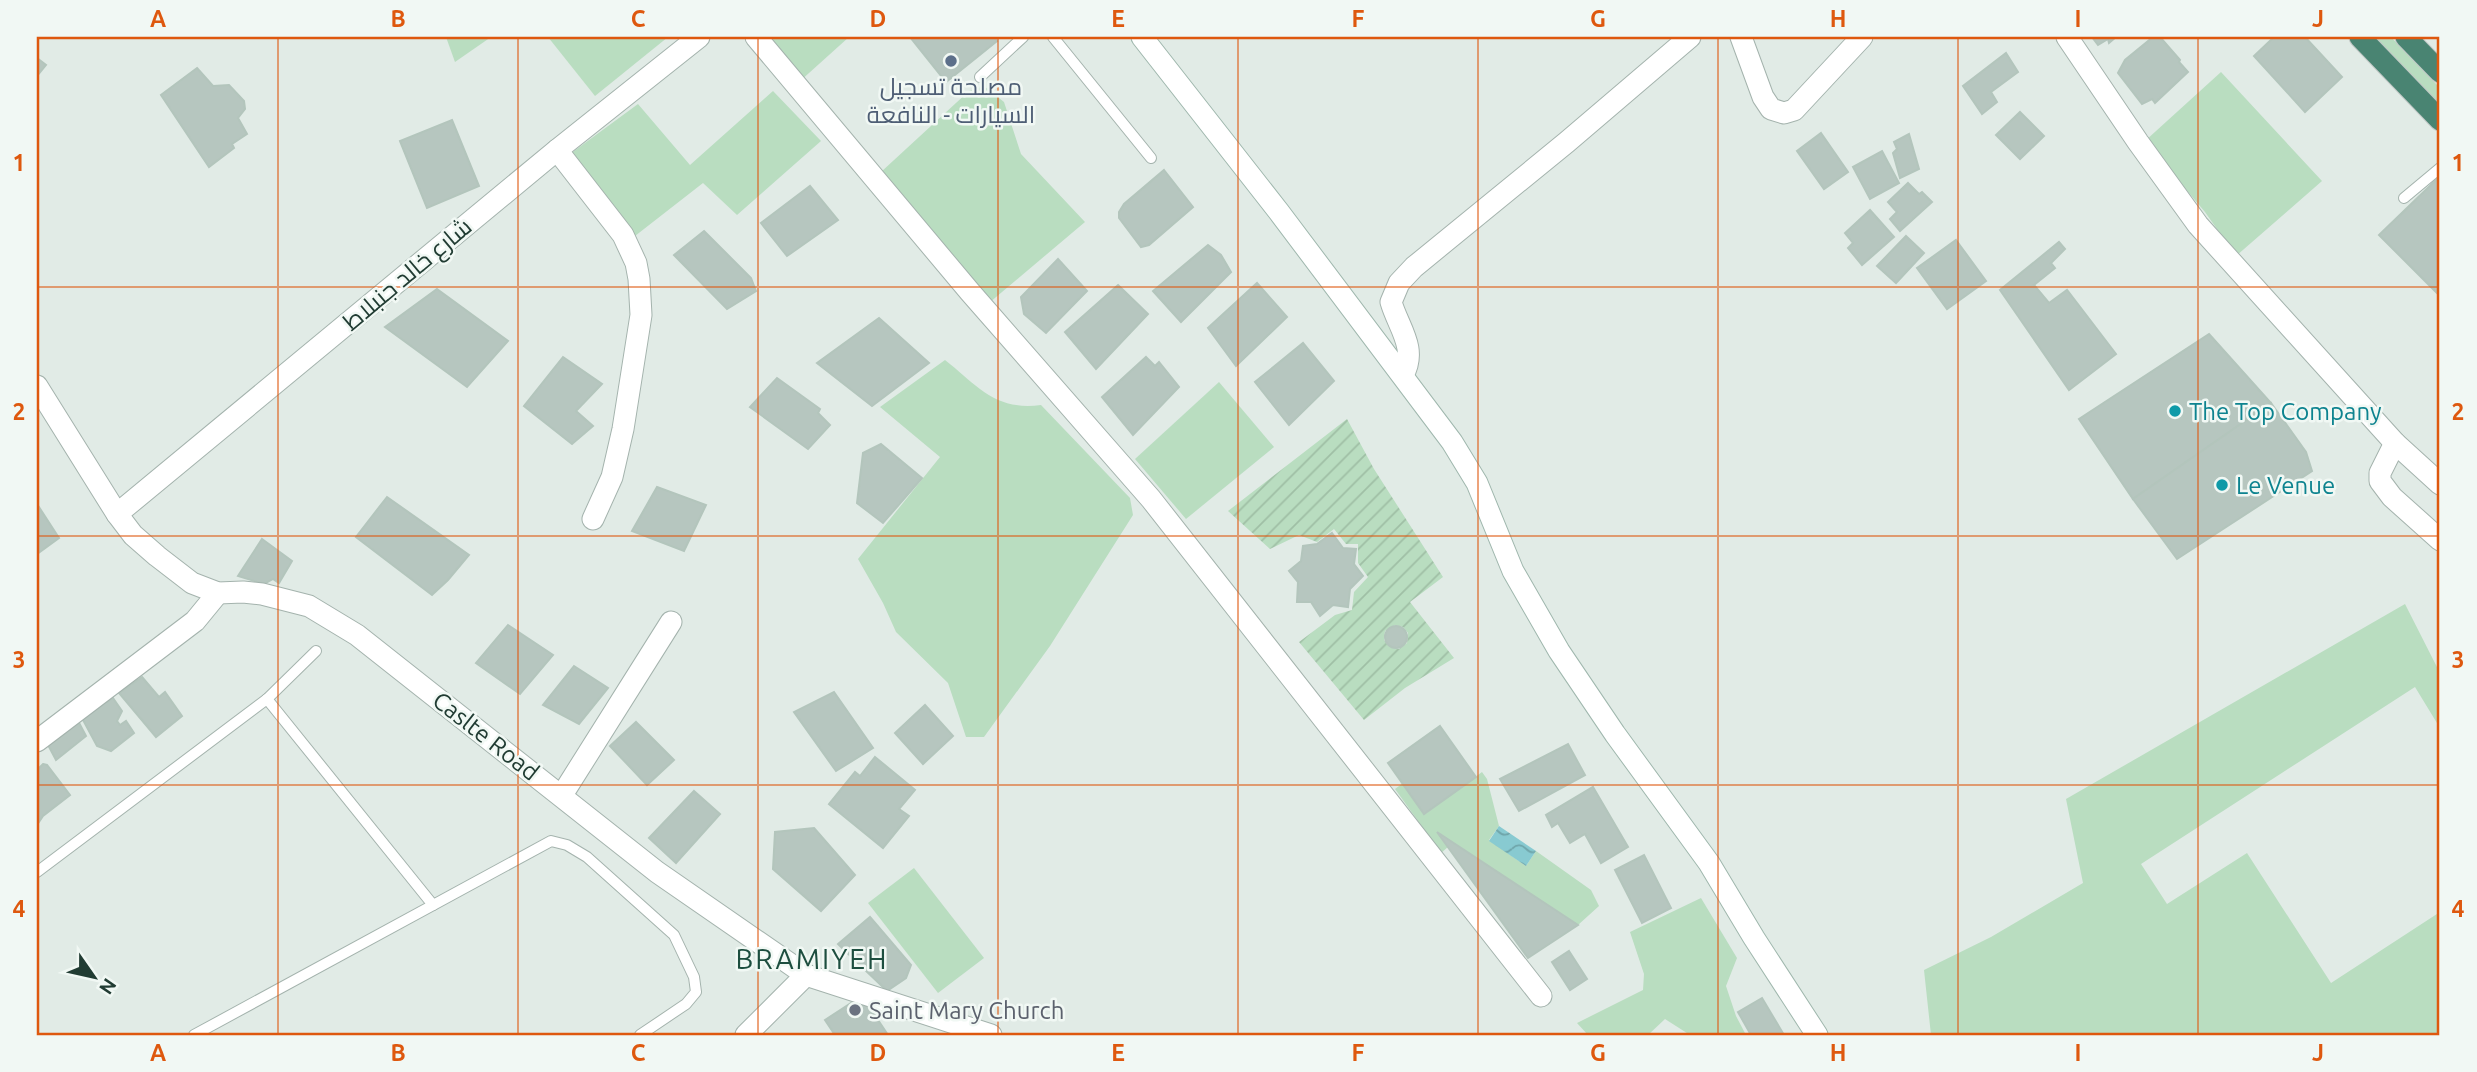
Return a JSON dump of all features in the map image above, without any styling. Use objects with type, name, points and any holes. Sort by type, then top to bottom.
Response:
[{"type":"highway","points":[[2360,37],[2440,120]]},
{"type":"highway","points":[[2406,37],[2440,72]]},
{"type":"street","name":"شارع خالد جنبلاط","points":[[117,514],[557,150],[699,37]]},
{"type":"street","points":[[757,37],[970,292],[1151,499],[1541,996]]},
{"type":"street","points":[[1142,37],[1403,374],[1452,442],[1477,483],[1513,571],[1559,650],[1615,734],[1709,863],[1817,1035]]},
{"type":"street","points":[[1403,374],[1409,365],[1409,348],[1391,302],[1398,283],[1690,37]]},
{"type":"street","points":[[1741,37],[1763,97],[1771,109],[1784,113],[1794,110],[1862,37]]},
{"type":"street","points":[[2067,37],[2198,225],[2395,443],[2440,484]]},
{"type":"street","points":[[557,150],[623,234],[636,262],[639,279],[640,315],[624,429],[611,477],[593,519]]},
{"type":"street","name":"Caslte Road","points":[[37,386],[117,514],[134,535],[191,583],[218,593],[243,592],[283,598],[309,606],[330,617],[357,635],[657,872],[806,975],[991,1035]]},
{"type":"street","points":[[2395,443],[2380,473],[2380,481],[2392,497],[2440,540]]},
{"type":"street","points":[[37,740],[195,621],[218,593]]},
{"type":"street","points":[[562,795],[671,622]]},
{"type":"street","points":[[746,1035],[806,975]]},
{"type":"lane","points":[[980,77],[1023,37]]},
{"type":"lane","points":[[1053,37],[1151,158]]},
{"type":"lane","points":[[2404,198],[2440,168]]},
{"type":"lane","points":[[37,872],[267,699],[316,651]]},
{"type":"lane","points":[[267,699],[433,905]]},
{"type":"lane","points":[[194,1035],[551,841],[566,845],[587,857],[674,935],[694,977],[696,992],[686,1004],[640,1035]]},
{"type":"green space","points":[[446,37],[491,37],[455,62]]},
{"type":"green space","points":[[548,37],[668,37],[595,96]]},
{"type":"green space","points":[[768,37],[849,37],[799,82]]},
{"type":"green space","points":[[2375,37],[2391,37],[2440,88],[2440,105]]},
{"type":"green space","points":[[2221,72],[2322,181],[2236,256],[2205,212],[2145,141]]},
{"type":"green space","points":[[984,86],[1004,102],[1021,154],[1085,222],[989,303],[881,172],[969,91]]},
{"type":"green space","points":[[773,91],[821,141],[737,215],[703,183],[635,236],[570,154],[638,104],[690,165]]},
{"type":"green space","points":[[945,360],[999,400],[1025,406],[1041,405],[1130,498],[1133,515],[1050,646],[984,737],[966,737],[948,683],[896,632],[858,559],[940,457],[880,407]]},
{"type":"green space","points":[[1219,382],[1274,447],[1186,519],[1135,459]]},
{"type":"green space","points":[[1347,419],[1374,469],[1443,577],[1410,602],[1454,658],[1405,688],[1364,720],[1299,642],[1335,615],[1352,610],[1354,592],[1368,577],[1358,563],[1358,544],[1346,544],[1334,529],[1317,542],[1299,535],[1270,549],[1228,511]],"holes":[[[1395,625],[1403,627],[1408,633],[1407,643],[1399,649],[1390,646],[1384,640],[1385,631]]]},
{"type":"green space","points":[[2405,604],[2440,673],[2440,728],[2415,687],[2141,864],[2167,904],[2247,853],[2331,983],[2440,912],[2440,1035],[1931,1035],[1924,970],[1991,937],[2083,883],[2066,799]]},
{"type":"green space","points":[[1482,772],[1487,779],[1499,826],[1489,840],[1526,866],[1536,851],[1591,890],[1599,906],[1578,925],[1439,834],[1448,847],[1441,853],[1395,789],[1403,783],[1425,814]]},
{"type":"green space","points":[[914,868],[984,958],[938,993],[868,903]]},
{"type":"green space","points":[[1701,898],[1737,958],[1726,986],[1746,1035],[1690,1035],[1665,1019],[1648,1035],[1588,1035],[1577,1023],[1643,990],[1644,974],[1630,932]]},
{"type":"water","points":[[1499,826],[1536,851],[1526,866],[1489,841]]},
{"type":"building","name":"مصلحة تسجيل السيارات - النافعة","points":[[910,37],[994,37],[997,41],[946,82]]},
{"type":"building","points":[[2092,37],[2116,37],[2109,43],[2108,39],[2098,45]]},
{"type":"building","points":[[2153,37],[2160,37],[2188,72],[2155,103],[2152,99],[2142,104],[2118,73],[2125,60]]},
{"type":"building","points":[[2274,37],[2305,37],[2342,77],[2305,112],[2254,56]]},
{"type":"building","points":[[2006,53],[2018,72],[1991,92],[1997,102],[1982,114],[1963,86]]},
{"type":"building","points":[[37,58],[46,65],[37,76]]},
{"type":"building","points":[[197,68],[213,86],[229,85],[244,101],[245,109],[238,118],[247,134],[232,144],[234,148],[209,167],[161,95]]},
{"type":"building","points":[[2020,112],[2044,136],[2020,159],[1996,135]]},
{"type":"building","points":[[452,120],[479,186],[427,208],[400,141]]},
{"type":"building","points":[[1821,133],[1848,172],[1824,189],[1797,151]]},
{"type":"building","points":[[1909,134],[1919,169],[1900,178],[1893,153],[1897,149],[1894,142]]},
{"type":"building","points":[[1882,151],[1899,183],[1870,199],[1853,167]]},
{"type":"building","points":[[1164,170],[1193,207],[1149,245],[1141,247],[1119,218],[1119,212],[1124,204]]},
{"type":"building","points":[[2440,176],[2440,296],[2379,235]]},
{"type":"building","points":[[1908,183],[1932,202],[1900,231],[1890,219],[1897,212],[1888,202]]},
{"type":"building","points":[[810,186],[838,220],[787,256],[761,223]]},
{"type":"building","points":[[1870,210],[1894,237],[1862,265],[1848,248],[1853,243],[1845,233]]},
{"type":"building","points":[[704,231],[751,278],[756,291],[727,309],[674,255]]},
{"type":"building","points":[[1906,236],[1924,253],[1896,283],[1877,266]]},
{"type":"building","points":[[1956,240],[1986,281],[1947,309],[1917,268]]},
{"type":"building","points":[[2059,242],[2065,249],[2051,263],[2055,268],[2034,285],[2049,303],[2067,290],[2116,354],[2069,390],[2000,290]]},
{"type":"building","points":[[1208,245],[1221,255],[1231,272],[1181,322],[1153,291]]},
{"type":"building","points":[[1058,259],[1087,291],[1046,333],[1024,314],[1021,297]]},
{"type":"building","points":[[1257,283],[1287,317],[1236,366],[1208,328]]},
{"type":"building","points":[[1118,285],[1148,314],[1096,369],[1065,332]]},
{"type":"building","points":[[437,289],[508,341],[467,387],[385,327]]},
{"type":"building","points":[[879,318],[929,363],[872,406],[817,363]]},
{"type":"building","name":"The Top Company","points":[[2209,334],[2271,403],[2133,499],[2079,419]]},
{"type":"building","points":[[1303,343],[1334,381],[1289,425],[1255,382]]},
{"type":"building","points":[[563,357],[602,384],[576,411],[593,426],[572,444],[524,406]]},
{"type":"building","points":[[1146,357],[1155,366],[1159,362],[1179,387],[1133,435],[1102,397]]},
{"type":"building","points":[[777,378],[820,409],[818,413],[830,425],[808,449],[750,407]]},
{"type":"building","name":"Le Venue","points":[[2271,403],[2306,452],[2312,471],[2177,559],[2133,499]]},
{"type":"building","points":[[881,444],[922,478],[883,523],[857,503],[863,453]]},
{"type":"building","points":[[657,487],[706,505],[684,551],[632,531]]},
{"type":"building","points":[[387,497],[469,555],[432,595],[356,537]]},
{"type":"building","points":[[37,504],[59,538],[37,554]]},
{"type":"building","points":[[1332,533],[1343,548],[1356,549],[1354,564],[1363,576],[1350,589],[1348,607],[1333,605],[1320,616],[1311,602],[1297,602],[1298,582],[1289,571],[1301,561],[1303,546],[1317,544]]},
{"type":"building","points":[[262,539],[292,561],[279,583],[273,579],[264,584],[238,576]]},
{"type":"building","points":[[508,625],[553,655],[520,694],[476,663]]},
{"type":"building","points":[[1392,626],[1400,626],[1407,633],[1407,641],[1400,648],[1392,648],[1385,641],[1385,633]]},
{"type":"building","points":[[574,666],[608,688],[579,724],[543,705]]},
{"type":"building","points":[[142,677],[159,697],[165,692],[182,716],[156,737],[119,693]]},
{"type":"building","points":[[834,692],[873,748],[836,771],[794,712]]},
{"type":"building","points":[[113,698],[122,711],[117,721],[120,725],[126,721],[134,733],[111,751],[97,746],[82,718],[105,700],[107,702]]},
{"type":"building","points":[[925,705],[953,736],[923,764],[895,733]]},
{"type":"building","points":[[77,719],[86,736],[56,760],[47,743]]},
{"type":"building","points":[[636,722],[674,760],[647,785],[610,746]]},
{"type":"building","points":[[1440,726],[1476,777],[1424,814],[1388,763]]},
{"type":"building","points":[[1568,744],[1585,775],[1519,811],[1500,779]]},
{"type":"building","points":[[875,757],[915,790],[899,809],[909,816],[883,848],[829,804],[855,772],[860,776]]},
{"type":"building","points":[[43,764],[47,765],[70,795],[43,816],[37,825],[37,770]]},
{"type":"building","points":[[1593,787],[1628,847],[1601,863],[1585,834],[1570,843],[1558,823],[1552,827],[1546,815]]},
{"type":"building","points":[[694,791],[720,814],[676,863],[649,838]]},
{"type":"building","points":[[814,828],[855,875],[821,911],[773,869],[775,832]]},
{"type":"building","points":[[1437,832],[1578,925],[1528,958]]},
{"type":"building","points":[[1644,855],[1671,908],[1642,923],[1615,870]]},
{"type":"building","points":[[870,917],[911,965],[906,978],[887,991],[838,944]]},
{"type":"building","points":[[1569,951],[1587,979],[1570,990],[1552,962]]},
{"type":"building","name":"Saint Mary Church","points":[[862,996],[888,1035],[835,1035],[825,1020]]},
{"type":"building","points":[[1762,998],[1784,1035],[1751,1035],[1738,1012]]},
{"type":"place","name":"مصلحة تسجيل السيارات - النافعة","points":[[951,61]]},
{"type":"place","name":"The Top Company","points":[[2175,411]]},
{"type":"place","name":"Le Venue","points":[[2222,485]]},
{"type":"place","name":"Saint Mary Church","points":[[855,1010]]},
{"type":"district","name":"BRAMIYEH","points":[[812,958]]}]
